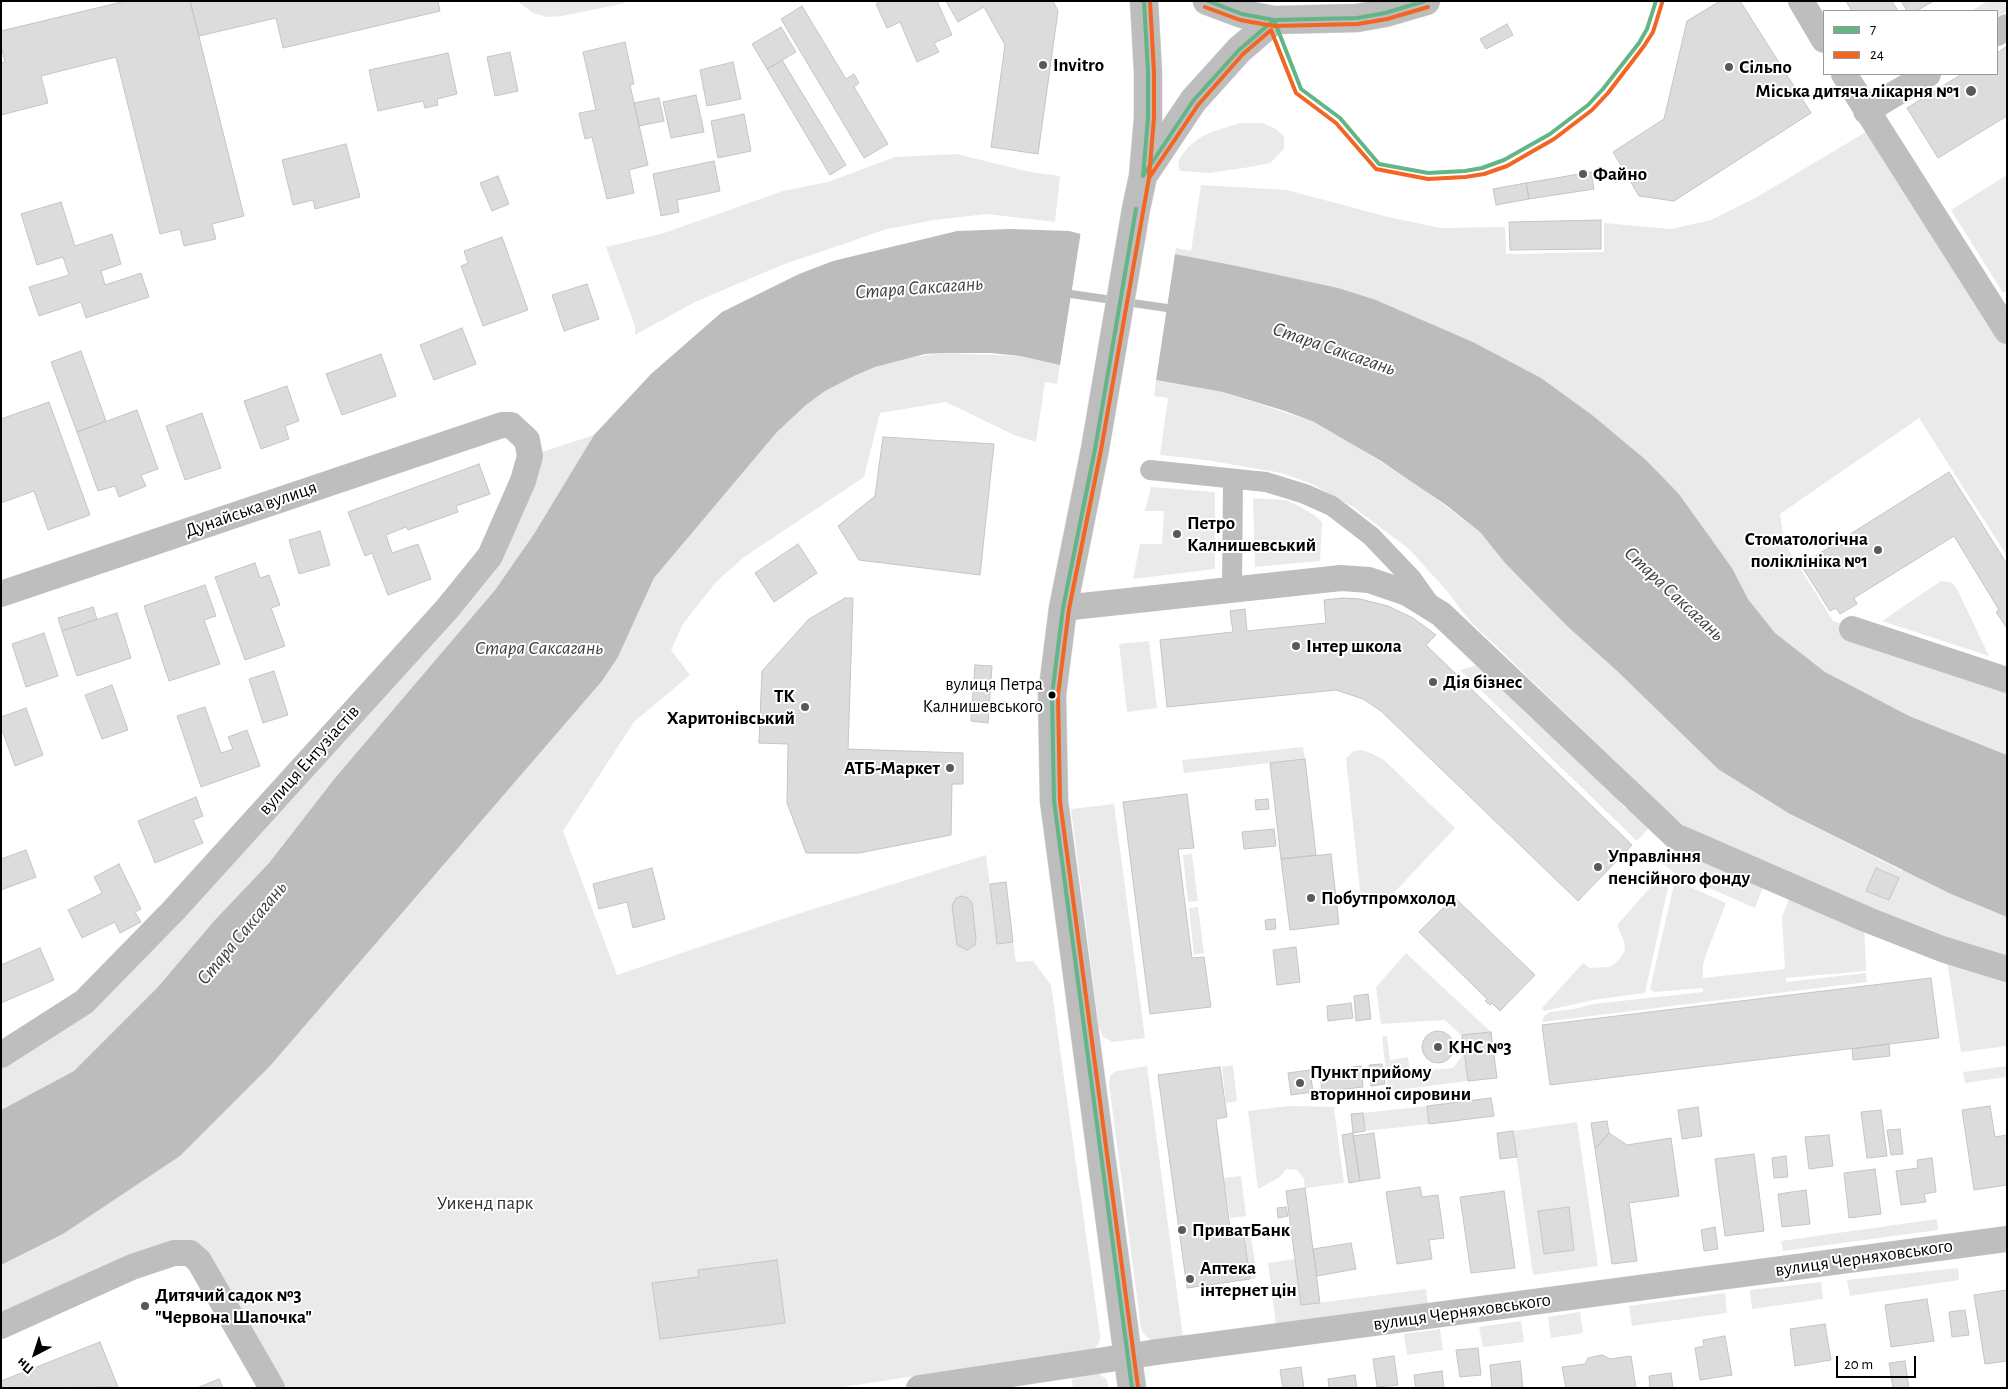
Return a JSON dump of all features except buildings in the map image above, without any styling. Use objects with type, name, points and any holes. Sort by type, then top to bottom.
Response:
[{"type":"main road","points":[[1132,1388],[1054,801],[1052,695],[1064,608],[1095,449],[1143,176],[1148,118],[1148,72],[1144,1]]},
{"type":"main road","points":[[1207,1],[1242,14],[1274,20],[1357,18],[1385,13],[1426,1]]},
{"type":"main road","points":[[1143,176],[1193,101],[1239,50],[1274,20]]},
{"type":"street","points":[[1801,1],[1823,38]]},
{"type":"street","points":[[1845,75],[2007,331]]},
{"type":"street","points":[[1866,111],[1926,75]]},
{"type":"street","name":"Дунайська вулиця","points":[[1,594],[502,425]]},
{"type":"street","name":"вулиця Ентузіастів","points":[[1,1055],[84,1002],[173,911],[230,849],[315,752],[447,610],[490,556],[524,482],[530,456],[527,440],[510,425],[502,425]]},
{"type":"street","points":[[1150,470],[1266,482],[1288,488],[1332,506],[1371,536],[1386,551],[1412,579],[1433,608]]},
{"type":"street","points":[[1232,589],[1233,479]]},
{"type":"street","points":[[1064,608],[1232,589],[1353,578],[1369,580],[1407,593],[1433,608],[1448,620],[1675,836],[1868,920],[1942,949],[2007,970]]},
{"type":"street","points":[[1852,629],[2007,680]]},
{"type":"street","name":"вулиця Черняховського","points":[[919,1388],[1128,1356],[2007,1239]]},
{"type":"street","points":[[1,1326],[132,1267],[174,1253],[190,1253],[199,1261],[272,1388]]},
{"type":"green space","points":[[517,1],[627,1],[622,4],[562,16],[547,17],[533,13]]},
{"type":"green space","points":[[1988,1],[2007,1],[2007,11],[1998,16],[1998,10],[1973,10]]},
{"type":"green space","points":[[1240,123],[1263,123],[1276,129],[1284,136],[1284,149],[1270,163],[1209,173],[1180,171],[1178,165],[1180,158],[1188,147],[1201,137]]},
{"type":"green space","points":[[1876,126],[2007,331],[2007,556],[1919,418],[1780,514],[1784,542],[1833,621],[2007,680],[2007,755],[1909,716],[1898,722],[1847,684],[1825,672],[1775,633],[1748,599],[1732,568],[1679,494],[1645,459],[1618,436],[1541,378],[1473,342],[1376,300],[1232,265],[1175,254],[1176,248],[1191,251],[1201,185],[1287,190],[1384,216],[1440,228],[1505,227],[1506,254],[1604,252],[1604,223],[1671,229],[1711,220],[1757,197]]},
{"type":"green space","points":[[957,154],[1030,172],[1060,176],[1055,222],[987,214],[934,220],[887,229],[782,265],[695,302],[635,335],[635,326],[606,247],[664,233],[783,191],[828,182],[895,157]]},
{"type":"green space","points":[[2007,175],[2007,290],[2003,293],[1951,210]]},
{"type":"green space","name":"Уикенд парк","points":[[942,353],[1020,356],[1060,365],[1057,384],[1045,382],[1036,442],[1014,435],[946,402],[880,413],[864,477],[744,557],[716,582],[683,624],[671,650],[690,675],[634,722],[563,831],[617,975],[788,917],[986,855],[997,943],[1013,942],[1016,962],[1033,961],[1051,985],[1100,1335],[1100,1341],[1095,1349],[836,1388],[280,1388],[190,1253],[1,1326],[1,1265],[63,1234],[180,1156],[271,1065],[602,681],[618,657],[654,578],[777,432],[806,405],[825,391],[875,367],[907,358]],"holes":[[[777,1260],[785,1323],[660,1339],[653,1283],[699,1277],[698,1270]]]},
{"type":"green space","points":[[1156,380],[1223,392],[1314,422],[1415,483],[1480,532],[1505,563],[1568,627],[1615,669],[1718,769],[1790,814],[1902,871],[1916,864],[1970,902],[2007,917],[2007,960],[1947,939],[1785,874],[1685,826],[1671,815],[1470,621],[1447,591],[1409,549],[1353,507],[1312,484],[1282,473],[1206,460],[1160,455],[1168,398],[1154,396]],"holes":[[[1876,868],[1898,878],[1889,900],[1866,890]]]},
{"type":"green space","points":[[594,435],[534,534],[495,590],[335,778],[269,863],[214,921],[157,988],[74,1071],[1,1110],[1,1055],[84,1002],[447,609],[530,456]]},
{"type":"green space","points":[[1151,487],[1215,492],[1215,569],[1133,579],[1140,544],[1162,544],[1164,511],[1145,511]]},
{"type":"green space","points":[[1253,498],[1285,500],[1314,515],[1322,522],[1320,561],[1255,567]]},
{"type":"green space","points":[[1941,581],[1951,582],[1957,589],[1989,656],[1882,621]]},
{"type":"green space","points":[[1149,641],[1157,708],[1127,712],[1119,644]]},
{"type":"green space","points":[[1480,664],[1528,711],[1526,713],[1533,720],[1535,718],[1622,801],[1620,803],[1626,809],[1629,807],[1649,828],[1637,841],[1460,670]]},
{"type":"green space","points":[[1303,747],[1305,759],[1184,773],[1182,760]]},
{"type":"green space","points":[[1361,750],[1384,760],[1455,828],[1388,899],[1378,903],[1368,901],[1360,891],[1346,758],[1354,751]]},
{"type":"green space","points":[[1114,804],[1145,1038],[1113,1042],[1103,1037],[1099,1027],[1071,809]]},
{"type":"green space","points":[[1682,848],[1765,882],[1755,908],[1675,873],[1662,863],[1674,850]]},
{"type":"green space","points":[[1192,854],[1198,901],[1188,902],[1183,855]]},
{"type":"green space","points":[[1656,870],[1670,878],[1645,993],[1593,1000],[1544,1011],[1542,1008],[1583,963],[1590,968],[1609,967],[1621,957],[1625,950],[1624,941],[1617,925],[1655,882],[1650,877]]},
{"type":"green space","points":[[1675,880],[1726,903],[1703,964],[1703,978],[1785,969],[1782,917],[1791,894],[1864,924],[1866,971],[1786,978],[1786,982],[1866,973],[1867,982],[1542,1022],[1544,1016],[1550,1012],[1575,1009],[1593,1004],[1703,992],[1703,988],[1654,992],[1650,989]]},
{"type":"green space","points":[[1198,907],[1204,953],[1194,955],[1189,908]]},
{"type":"green space","points":[[1406,953],[1491,1032],[1462,1035],[1468,1081],[1388,1091],[1382,1037],[1387,1036],[1390,1060],[1408,1057],[1410,1072],[1453,1068],[1462,1056],[1461,1035],[1445,1020],[1381,1024],[1376,987]]},
{"type":"green space","points":[[1946,954],[2007,973],[2007,1046],[1961,1052]]},
{"type":"green space","points":[[1233,1065],[1237,1101],[1226,1103],[1222,1067]]},
{"type":"green space","points":[[1147,1066],[1183,1337],[1151,1341],[1141,1328],[1109,1083],[1110,1076],[1116,1071]]},
{"type":"green space","points":[[2007,1066],[2007,1077],[1965,1083],[1963,1072]]},
{"type":"green space","points":[[1288,1106],[1338,1107],[1334,1108],[1344,1183],[1305,1188],[1304,1179],[1297,1170],[1286,1169],[1280,1177],[1258,1189],[1248,1111]]},
{"type":"green space","points":[[1427,1106],[1429,1124],[1365,1131],[1363,1113]]},
{"type":"green space","points":[[1577,1122],[1598,1266],[1533,1275],[1513,1131]],"holes":[[[1568,1207],[1574,1250],[1544,1254],[1538,1211]]]},
{"type":"green space","points":[[1241,1176],[1246,1216],[1230,1218],[1224,1178]]},
{"type":"green space","points":[[1937,1219],[1938,1230],[1783,1251],[1781,1241]]},
{"type":"green space","points":[[1251,1237],[1257,1275],[1254,1279],[1250,1279],[1245,1238]]},
{"type":"green space","points":[[1295,1259],[1302,1305],[1426,1289],[1428,1305],[1276,1325],[1268,1263]]},
{"type":"green space","points":[[1958,1268],[1959,1280],[1850,1296],[1847,1280]]},
{"type":"green space","points":[[1821,1282],[1823,1299],[1752,1309],[1750,1290]]},
{"type":"green space","points":[[1725,1293],[1727,1313],[1632,1326],[1629,1306]]},
{"type":"green space","points":[[1580,1312],[1583,1333],[1551,1338],[1548,1317]]},
{"type":"green space","points":[[1521,1321],[1524,1342],[1483,1347],[1479,1327]]},
{"type":"green space","points":[[1440,1329],[1443,1350],[1407,1355],[1404,1334]]},
{"type":"green space","points":[[1097,1372],[1107,1380],[1108,1388],[1073,1388],[1071,1376]]},
{"type":"water","name":"Стара Саксагань","points":[[1011,229],[1069,231],[1081,234],[1060,365],[1020,356],[990,353],[925,354],[875,367],[854,376],[825,391],[806,405],[777,432],[654,578],[618,657],[602,681],[271,1065],[180,1156],[63,1234],[1,1265],[1,1110],[74,1071],[157,988],[214,921],[269,863],[335,778],[495,590],[534,534],[594,435],[651,374],[722,312],[799,274],[833,261],[957,231]]},
{"type":"water","points":[[1175,254],[1338,288],[1376,300],[1473,342],[1541,378],[1592,415],[1645,459],[1679,494],[1732,568],[1748,599],[1775,633],[1825,672],[1909,716],[2007,755],[2007,917],[1951,894],[1790,814],[1718,769],[1615,669],[1568,627],[1505,563],[1480,532],[1446,505],[1381,461],[1314,422],[1285,411],[1223,392],[1156,380]]},
{"type":"pier","points":[[1081,231],[1083,234],[1063,366],[1060,368]]},
{"type":"pier","points":[[1173,252],[1175,252],[1155,383],[1153,380]]},
{"type":"waterway","name":"Стара Саксагань","points":[[1062,295],[1071,294],[1167,308],[1176,311]]},
{"type":"transit line","name":"7","points":[[1143,176],[1148,118],[1148,72],[1144,1]]},
{"type":"transit line","name":"24","points":[[1149,177],[1154,118],[1154,72],[1150,1]]},
{"type":"transit line","name":"7","points":[[1208,1],[1242,14],[1274,20],[1357,18],[1385,13],[1425,1]]},
{"type":"transit line","name":"7","points":[[1274,20],[1301,89],[1340,118],[1379,164],[1428,173],[1482,168],[1504,160],[1550,134],[1588,105],[1603,89],[1639,43],[1647,29],[1656,1]]},
{"type":"transit line","name":"24","points":[[1138,1387],[1060,801],[1058,695],[1069,609],[1101,450],[1149,178],[1198,105],[1243,54],[1271,30],[1296,93],[1336,123],[1376,169],[1428,179],[1484,174],[1507,166],[1554,139],[1592,110],[1608,93],[1644,46],[1653,32],[1662,3]]},
{"type":"transit line","name":"24","points":[[1205,7],[1240,20],[1274,26],[1358,24],[1387,19],[1428,7]]},
{"type":"transit line","name":"7","points":[[1143,176],[1193,101],[1239,50],[1274,20]]},
{"type":"transit line","name":"7","points":[[1132,1388],[1054,801],[1052,695],[1063,608],[1095,449],[1136,209]]},
{"type":"place","name":"Invitro","points":[[1043,65]]},
{"type":"place","name":"Сільпо","points":[[1729,67]]},
{"type":"place","name":"Міська дитяча лікарня №1","points":[[1971,91]]},
{"type":"place","name":"Файно","points":[[1583,174]]},
{"type":"place","name":"Петро Калнишевський","points":[[1177,534]]},
{"type":"place","name":"Стоматологічна поліклініка №1","points":[[1878,550]]},
{"type":"place","name":"Інтер школа","points":[[1296,646]]},
{"type":"place","name":"Дія бізнес","points":[[1433,682]]},
{"type":"place","name":"вулиця Петра Калнишевського","points":[[1052,695]]},
{"type":"place","name":"ТК Харитонівський","points":[[805,707]]},
{"type":"place","name":"АТБ-Маркет","points":[[950,768]]},
{"type":"place","name":"Управління пенсійного фонду","points":[[1598,867]]},
{"type":"place","name":"Побутпромхолод","points":[[1311,898]]},
{"type":"place","name":"КНС №3","points":[[1438,1047]]},
{"type":"place","name":"Пункт прийому вторинної сировини","points":[[1300,1083]]},
{"type":"place","name":"ПриватБанк","points":[[1182,1230]]},
{"type":"place","name":"Аптека інтернет цін","points":[[1190,1279]]},
{"type":"place","name":"Дитячий садок №3 \"Червона Шапочка\"","points":[[145,1306]]}]
